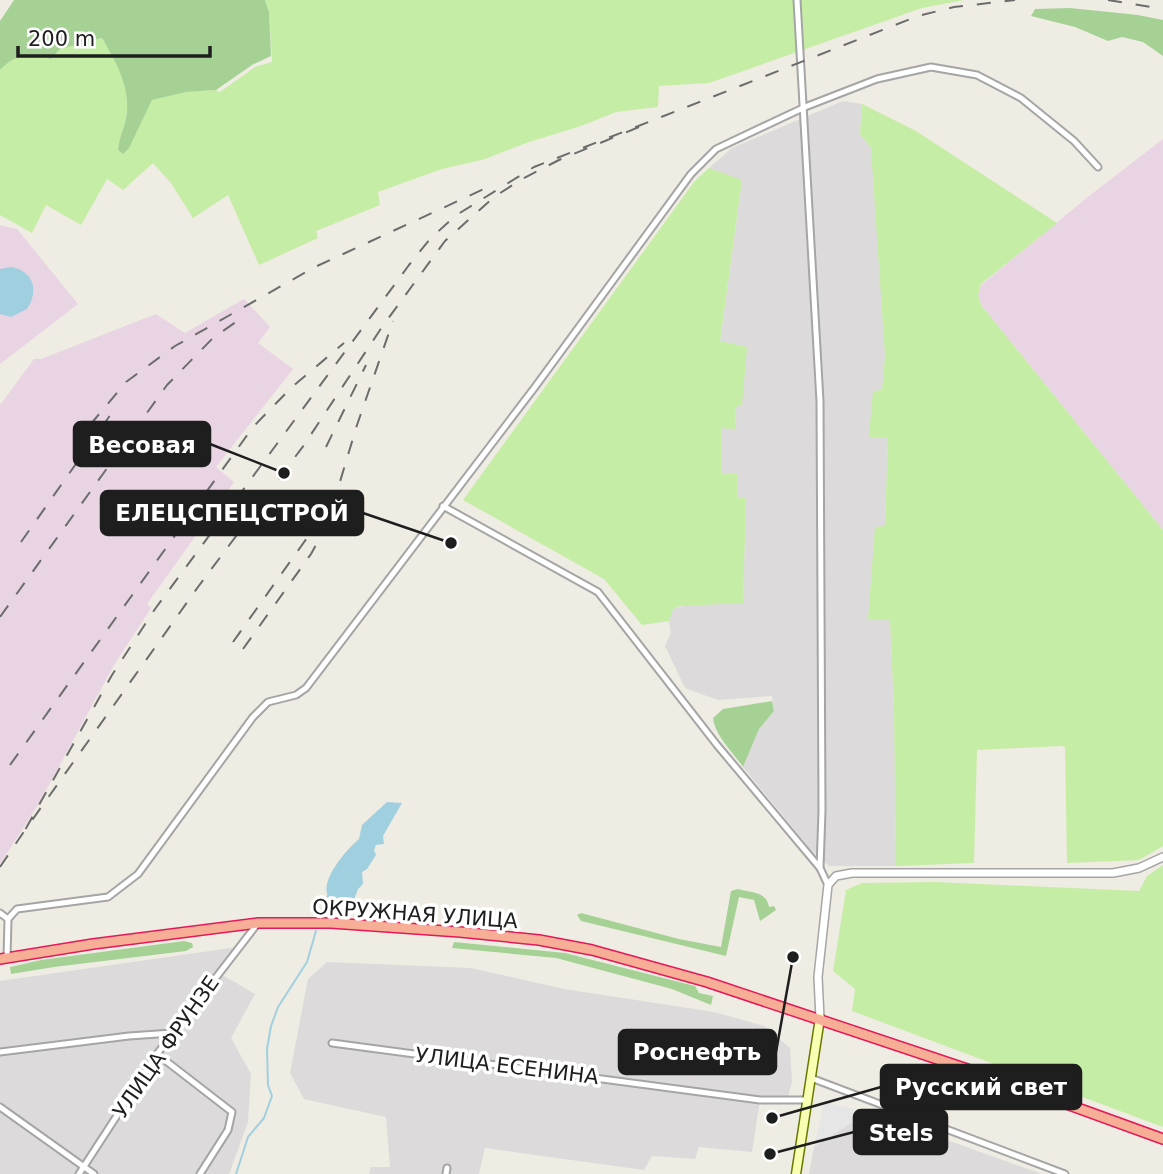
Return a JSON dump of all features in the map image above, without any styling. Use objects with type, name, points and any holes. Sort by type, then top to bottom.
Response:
[{"type":"highway","name":"ОКРУЖНАЯ УЛИЦА","points":[[4,959],[106,942],[258,923],[331,923],[539,940],[592,950],[707,982],[820,1018],[1163,1139]]},
{"type":"main road","points":[[796,1174],[820,1018]]},
{"type":"street","points":[[797,0],[820,401],[820,868]]},
{"type":"street","points":[[4,959],[8,919],[17,909],[108,897],[138,874],[253,717],[268,702],[296,695],[306,688],[536,387],[691,174],[716,149],[805,107],[877,79],[931,67],[977,75],[1021,97],[1098,166]]},
{"type":"street","points":[[443,506],[598,592],[716,746],[820,868],[828,885],[818,977],[820,1018]]},
{"type":"street","points":[[828,885],[836,876],[852,873],[1113,873],[1139,868],[1163,857]]},
{"type":"street","points":[[0,913],[8,919]]},
{"type":"street","name":"УЛИЦА ФРУНЗЕ","points":[[79,1174],[157,1054],[258,923]]},
{"type":"street","points":[[0,1052],[129,1036],[172,1034]]},
{"type":"street","name":"УЛИЦА ЕСЕНИНА","points":[[332,1044],[760,1100],[807,1100]]},
{"type":"street","points":[[157,1054],[232,1112],[228,1130],[200,1174]]},
{"type":"street","points":[[811,1078],[1065,1174]]},
{"type":"street","points":[[0,1107],[94,1174]]},
{"type":"shaded area","points":[[843,101],[862,104],[860,134],[871,148],[873,170],[885,356],[882,391],[874,391],[870,437],[888,438],[885,527],[876,527],[868,620],[890,620],[896,866],[829,866],[812,851],[743,767],[759,729],[774,711],[772,696],[718,700],[685,688],[665,646],[671,633],[669,621],[673,609],[693,603],[743,602],[746,499],[737,498],[721,474],[721,428],[735,429],[746,347],[720,342],[742,181],[709,168],[732,148]]},
{"type":"shaded area","points":[[1163,139],[1163,530],[981,305],[978,295],[981,285]]},
{"type":"shaded area","points":[[0,225],[17,229],[78,304],[0,364]]},
{"type":"shaded area","points":[[244,299],[270,327],[258,343],[293,369],[216,467],[234,482],[147,604],[151,608],[114,665],[38,805],[0,864],[0,405],[34,359],[41,359],[156,314],[185,333]]},
{"type":"shaded area","points":[[238,947],[219,973],[255,994],[231,1038],[251,1074],[248,1122],[229,1174],[0,1174],[0,981]]},
{"type":"shaded area","points":[[327,962],[471,968],[564,989],[714,1012],[764,1026],[790,1048],[792,1081],[787,1101],[760,1100],[752,1152],[699,1147],[695,1159],[652,1156],[644,1170],[485,1148],[479,1174],[369,1174],[371,1167],[390,1167],[386,1117],[304,1099],[290,1073],[308,979]]},
{"type":"shaded area","points":[[824,1102],[868,1112],[814,1147]]},
{"type":"shaded area","points":[[868,1112],[1042,1174],[809,1174],[814,1147]]},
{"type":"green space","points":[[14,0],[265,0],[269,12],[271,56],[252,65],[216,90],[186,92],[152,100],[129,148],[123,154],[118,150],[126,117],[126,92],[112,55],[102,38],[60,49],[51,59],[30,55],[17,58],[0,70],[0,21]]},
{"type":"green space","points":[[265,0],[964,0],[922,8],[709,83],[659,86],[658,107],[616,112],[485,159],[442,169],[378,192],[380,205],[316,231],[318,238],[259,265],[228,195],[193,218],[171,183],[153,163],[123,190],[107,179],[81,225],[46,205],[32,233],[0,215],[0,70],[5,65],[21,56],[46,57],[59,49],[102,38],[126,91],[126,116],[118,150],[152,100],[186,92],[220,92],[255,67],[272,62],[269,12]]},
{"type":"green space","points":[[1070,8],[1163,20],[1163,56],[1143,42],[1122,37],[1108,41],[1075,27],[1031,16],[1035,9]]},
{"type":"green space","points":[[862,104],[916,131],[1057,223],[981,284],[978,295],[981,305],[1163,530],[1163,846],[1139,860],[1067,863],[1065,747],[1061,746],[977,750],[974,863],[896,866],[890,620],[868,620],[875,527],[885,526],[888,438],[869,437],[873,391],[882,390],[885,356],[871,148],[860,134]]},
{"type":"green space","points":[[709,168],[742,180],[720,341],[747,347],[742,405],[736,407],[735,429],[721,428],[721,474],[737,474],[737,498],[746,498],[743,603],[680,606],[673,609],[669,621],[642,625],[604,579],[463,500],[694,182]]},
{"type":"green space","points":[[772,701],[774,711],[759,729],[743,767],[721,737],[713,718],[723,709]]},
{"type":"green space","points":[[1163,865],[1163,1127],[852,1011],[855,989],[833,971],[846,890],[862,883],[936,882],[1139,891],[1147,876]]},
{"type":"green space","points":[[738,889],[762,895],[769,907],[774,906],[776,910],[760,921],[754,900],[739,897],[726,956],[581,921],[577,915],[581,913],[679,939],[721,947],[731,891]]},
{"type":"green space","points":[[184,941],[192,943],[193,947],[186,951],[11,974],[10,967],[41,960]]},
{"type":"green space","points":[[454,942],[565,953],[695,986],[699,993],[713,996],[711,1005],[672,989],[556,958],[452,948]]},
{"type":"water","points":[[0,269],[19,269],[29,277],[33,295],[27,309],[11,317],[0,314]]},
{"type":"water","points":[[387,802],[402,803],[383,836],[384,844],[376,845],[376,855],[362,872],[363,884],[353,902],[328,896],[328,882],[336,866],[359,839],[362,825]]},
{"type":"waterway","points":[[319,915],[328,896]]},
{"type":"waterway","points":[[236,1174],[248,1137],[264,1118],[272,1096],[268,1085],[267,1049],[271,1026],[278,1007],[307,962],[316,931]]},
{"type":"railway","points":[[639,127],[559,160],[522,179],[494,197],[445,241],[382,327],[304,445],[198,587],[25,830],[112,675],[155,609],[409,265],[430,239],[455,216],[534,167],[918,16],[954,7],[1015,0]]},
{"type":"railway","points":[[1108,0],[1163,9]]},
{"type":"railway","points":[[90,425],[126,382],[175,346],[315,267],[486,188]]},
{"type":"railway","points":[[0,617],[167,385],[213,338],[243,317]]},
{"type":"railway","points":[[243,649],[311,554],[327,525],[357,425],[393,321]]},
{"type":"railway","points":[[10,765],[253,427],[292,387],[344,343]]},
{"type":"railway","points":[[326,447],[366,365]]},
{"type":"railway","points":[[21,542],[111,414]]},
{"type":"railway","points":[[233,642],[319,521]]},
{"type":"railway","points":[[0,867],[25,830]]},
{"type":"place","name":"Весовая","points":[[284,473]]},
{"type":"place","name":"ЕЛЕЦСПЕЦСТРОЙ","points":[[451,543]]},
{"type":"place","name":"Роснефть","points":[[793,957]]},
{"type":"place","name":"Русский свет","points":[[772,1118]]},
{"type":"place","name":"Stels","points":[[770,1154]]}]
